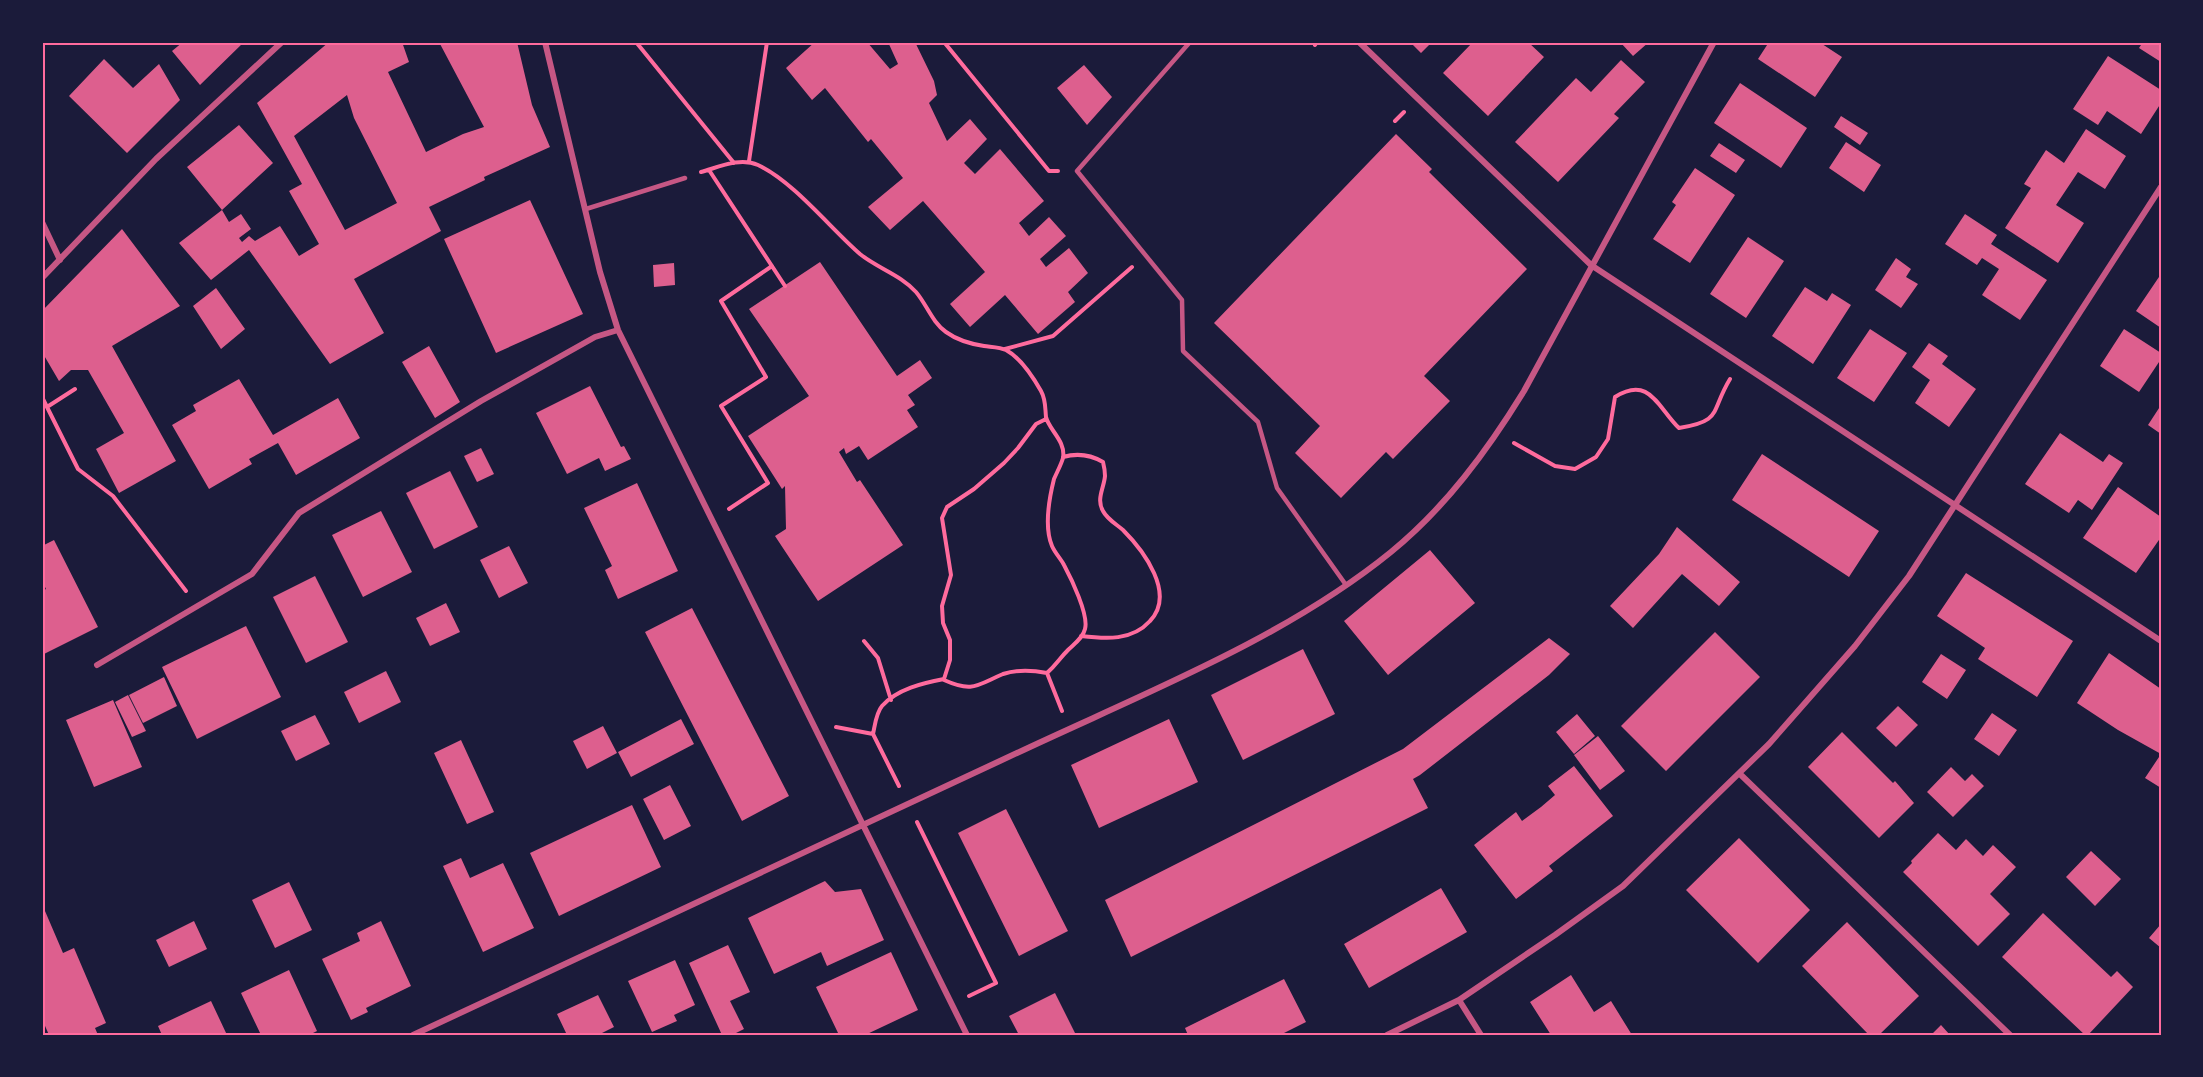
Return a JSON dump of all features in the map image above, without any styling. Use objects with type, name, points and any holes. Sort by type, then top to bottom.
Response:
[{"type":"street","points":[[42,278],[156,159],[282,42]]},
{"type":"street","points":[[545,42],[600,272],[618,330],[967,1035]]},
{"type":"street","points":[[1359,42],[1591,265],[2161,641]]},
{"type":"street","points":[[412,1035],[865,826],[1267,634],[1346,585],[1392,552],[1462,482],[1498,434],[1524,391],[1714,42]]},
{"type":"street","points":[[1387,1035],[1459,1000],[1623,886],[1740,774],[1855,646],[1909,576],[2161,187]]},
{"type":"street","points":[[42,222],[60,260]]},
{"type":"street","points":[[97,665],[252,574],[299,513],[481,401],[596,337],[618,330]]},
{"type":"street","points":[[1740,774],[2010,1035]]},
{"type":"street","points":[[1459,1000],[1480,1035]]},
{"type":"lane","points":[[1190,42],[1077,171],[1182,300],[1183,351],[1258,422],[1277,488],[1346,585]]},
{"type":"lane","points":[[586,209],[685,178]]},
{"type":"path","points":[[636,42],[734,163]]},
{"type":"path","points":[[749,161],[767,42]]},
{"type":"path","points":[[944,42],[1049,171],[1077,171]]},
{"type":"path","points":[[685,178],[734,163],[749,161],[760,166],[778,178],[861,255],[916,292],[944,331],[958,339],[1004,349],[1014,355],[1041,392],[1047,405],[1046,419],[1057,436],[1063,457],[1054,479],[1048,518],[1049,533],[1053,547],[1074,583],[1084,614],[1086,628],[1082,636],[1065,652],[1058,664],[1047,673],[1020,670],[972,687],[958,686],[944,679],[905,690],[882,707],[873,734],[996,983],[952,1005]]},
{"type":"path","points":[[709,170],[785,286]]},
{"type":"path","points":[[1004,349],[1053,336],[1146,255]]},
{"type":"path","points":[[712,520],[768,483],[722,406],[766,376],[721,301],[772,266]]},
{"type":"path","points":[[1498,434],[1555,466],[1575,468],[1596,457],[1608,439],[1615,397],[1627,389],[1644,390],[1655,398],[1679,428],[1702,424],[1713,417],[1721,393],[1739,362]]},
{"type":"path","points":[[47,407],[75,389]]},
{"type":"path","points":[[42,397],[78,469],[113,496],[198,606]]},
{"type":"path","points":[[944,679],[950,660],[950,640],[943,623],[942,606],[951,574],[942,518],[947,507],[974,489],[1004,463],[1036,424],[1046,419]]},
{"type":"path","points":[[1063,457],[1072,454],[1093,457],[1103,462],[1105,474],[1099,498],[1102,510],[1122,529],[1145,557],[1158,586],[1161,599],[1157,613],[1140,630],[1113,639],[1082,636]]},
{"type":"path","points":[[864,641],[878,658],[891,699]]},
{"type":"path","points":[[1047,673],[1070,728]]},
{"type":"path","points":[[814,727],[843,728],[873,734]]},
{"type":"building","points":[[183,42],[244,42],[200,85],[172,51]]},
{"type":"building","points":[[329,42],[402,42],[409,62],[388,72],[426,152],[463,134],[484,127],[439,42],[517,42],[532,105],[550,147],[484,177],[485,180],[429,207],[441,231],[354,279],[384,333],[330,364],[249,250],[211,280],[179,243],[222,210],[229,222],[241,214],[251,229],[239,238],[242,242],[249,236],[255,241],[280,226],[299,256],[319,244],[289,191],[302,184],[257,103]],"holes":[[[347,95],[354,118],[397,203],[345,230],[294,136]]]},
{"type":"building","points":[[815,42],[867,42],[890,69],[898,64],[888,42],[915,42],[934,81],[937,95],[929,103],[947,141],[970,119],[987,139],[964,163],[975,174],[1000,149],[1044,201],[1019,223],[1029,236],[1049,217],[1066,236],[1040,259],[1046,267],[1069,248],[1088,273],[1068,292],[1075,302],[1038,334],[1005,295],[970,327],[950,304],[985,272],[923,201],[890,230],[868,207],[903,178],[871,139],[868,142],[825,88],[812,100],[786,68]]},
{"type":"building","points":[[1410,42],[1432,42],[1421,53]]},
{"type":"building","points":[[1473,42],[1528,42],[1544,57],[1488,116],[1443,73]]},
{"type":"building","points":[[1620,42],[1649,42],[1633,56]]},
{"type":"building","points":[[1769,42],[1819,42],[1842,57],[1815,97],[1758,59]]},
{"type":"building","points":[[2143,42],[2161,42],[2161,62],[2139,48]]},
{"type":"building","points":[[2108,56],[2161,90],[2161,103],[2141,134],[2107,111],[2098,125],[2073,109]]},
{"type":"building","points":[[104,59],[133,88],[159,64],[180,100],[127,153],[69,96]]},
{"type":"building","points":[[1621,60],[1645,82],[1614,114],[1619,118],[1558,182],[1515,142],[1576,78],[1591,92]]},
{"type":"building","points":[[1084,65],[1112,97],[1087,125],[1057,88]]},
{"type":"building","points":[[1740,83],[1807,128],[1781,168],[1714,123]]},
{"type":"building","points":[[1841,116],[1868,133],[1860,145],[1834,127]]},
{"type":"building","points":[[239,125],[273,163],[222,210],[187,167]]},
{"type":"building","points":[[2086,129],[2126,156],[2105,189],[2078,172],[2056,205],[2084,223],[2058,263],[2005,228],[2031,188],[2024,184],[2046,150],[2064,163]]},
{"type":"building","points":[[1396,134],[1432,169],[1429,172],[1527,269],[1424,376],[1450,401],[1393,459],[1386,452],[1341,498],[1295,453],[1320,426],[1214,323]]},
{"type":"building","points":[[1846,142],[1881,165],[1864,192],[1829,168]]},
{"type":"building","points":[[1719,143],[1745,160],[1736,173],[1710,156]]},
{"type":"building","points":[[1695,168],[1735,195],[1690,263],[1653,239],[1676,205],[1672,202]]},
{"type":"building","points":[[530,200],[583,314],[496,353],[444,239]]},
{"type":"building","points":[[1965,214],[1997,235],[1991,244],[2047,280],[2020,320],[1982,295],[1999,269],[1982,258],[1977,265],[1945,244]]},
{"type":"building","points":[[122,229],[180,306],[112,346],[176,461],[119,493],[96,449],[124,433],[88,370],[71,370],[59,381],[42,352],[42,311]]},
{"type":"building","points":[[1748,237],[1784,261],[1746,318],[1710,294]]},
{"type":"building","points":[[1896,258],[1911,269],[1906,277],[1918,284],[1901,308],[1875,290]]},
{"type":"building","points":[[820,262],[897,376],[920,360],[932,378],[908,395],[915,405],[907,410],[918,427],[868,460],[859,446],[846,454],[844,448],[839,452],[857,482],[860,480],[903,545],[818,601],[775,536],[786,529],[785,486],[782,489],[748,436],[809,396],[749,309]]},
{"type":"building","points":[[674,263],[675,285],[654,287],[653,265]]},
{"type":"building","points":[[2161,274],[2161,328],[2136,311]]},
{"type":"building","points":[[1805,287],[1827,301],[1832,293],[1851,305],[1813,364],[1772,336]]},
{"type":"building","points":[[216,288],[245,329],[221,349],[193,306]]},
{"type":"building","points":[[1870,329],[1907,353],[1874,402],[1837,378]]},
{"type":"building","points":[[2124,329],[2161,353],[2161,359],[2139,392],[2100,366]]},
{"type":"building","points":[[1929,343],[1948,356],[1942,364],[1976,389],[1949,427],[1915,403],[1930,380],[1912,367]]},
{"type":"building","points":[[429,346],[460,402],[435,418],[402,362]]},
{"type":"building","points":[[239,379],[273,435],[338,398],[360,438],[296,475],[278,443],[249,459],[252,464],[209,489],[172,425],[196,411],[193,405]]},
{"type":"building","points":[[590,386],[621,447],[624,446],[631,459],[605,471],[599,458],[567,474],[536,413]]},
{"type":"building","points":[[2161,405],[2161,434],[2148,425]]},
{"type":"building","points":[[2060,433],[2103,462],[2109,454],[2123,463],[2092,510],[2078,500],[2069,513],[2025,484]]},
{"type":"building","points":[[481,448],[494,474],[477,482],[464,456]]},
{"type":"building","points":[[1762,454],[1879,531],[1849,577],[1732,500]]},
{"type":"building","points":[[450,471],[478,527],[434,549],[406,493]]},
{"type":"building","points":[[637,483],[678,571],[618,599],[605,570],[612,566],[584,508]]},
{"type":"building","points":[[2118,487],[2161,517],[2161,537],[2136,573],[2083,538]]},
{"type":"building","points":[[381,511],[412,572],[363,597],[332,535]]},
{"type":"building","points":[[1677,527],[1740,582],[1719,606],[1682,574],[1633,628],[1610,606],[1659,554]]},
{"type":"building","points":[[54,540],[98,627],[42,655],[42,591],[46,589],[42,581],[42,546]]},
{"type":"building","points":[[509,546],[528,583],[499,598],[480,560]]},
{"type":"building","points":[[1430,550],[1475,603],[1388,675],[1344,621]]},
{"type":"building","points":[[1966,573],[2073,641],[2037,697],[1978,659],[1985,648],[1937,616]]},
{"type":"building","points":[[315,576],[348,642],[306,663],[273,597]]},
{"type":"building","points":[[446,603],[460,632],[430,646],[416,618]]},
{"type":"building","points":[[692,608],[789,796],[742,821],[645,632]]},
{"type":"building","points":[[246,626],[281,697],[197,739],[162,667]]},
{"type":"building","points":[[1715,632],[1760,677],[1666,771],[1621,726]]},
{"type":"building","points":[[1549,638],[1570,654],[1549,675],[1413,779],[1428,808],[1131,957],[1105,900],[1403,749]]},
{"type":"building","points":[[1303,649],[1335,714],[1243,760],[1211,695]]},
{"type":"building","points":[[2109,653],[2161,689],[2161,754],[2118,730],[2077,703]]},
{"type":"building","points":[[1941,654],[1966,670],[1947,699],[1922,682]]},
{"type":"building","points":[[386,671],[401,702],[359,723],[344,692]]},
{"type":"building","points":[[164,677],[177,706],[143,723],[129,695]]},
{"type":"building","points":[[128,695],[146,731],[132,737],[115,702]]},
{"type":"building","points":[[113,700],[142,767],[94,787],[66,720]]},
{"type":"building","points":[[1898,706],[1918,725],[1896,747],[1876,728]]},
{"type":"building","points":[[1992,713],[2017,730],[1999,756],[1974,739]]},
{"type":"building","points":[[1577,714],[1595,736],[1574,754],[1556,732]]},
{"type":"building","points":[[315,715],[330,744],[296,761],[281,731]]},
{"type":"building","points":[[681,719],[694,744],[631,777],[618,752]]},
{"type":"building","points":[[1169,719],[1198,782],[1099,828],[1071,765]]},
{"type":"building","points":[[603,726],[617,753],[587,769],[573,741]]},
{"type":"building","points":[[1842,732],[1893,783],[1895,781],[1914,803],[1879,838],[1808,767]]},
{"type":"building","points":[[1598,736],[1625,771],[1600,790],[1574,755]]},
{"type":"building","points":[[461,740],[494,812],[467,824],[434,753]]},
{"type":"building","points":[[2161,754],[2161,788],[2145,778]]},
{"type":"building","points":[[1574,766],[1613,816],[1549,866],[1553,871],[1516,899],[1474,845],[1516,812],[1522,821],[1541,807],[1555,795],[1548,786]]},
{"type":"building","points":[[1951,767],[1965,781],[1972,774],[1984,786],[1953,817],[1927,792]]},
{"type":"building","points":[[670,785],[691,826],[664,840],[643,799]]},
{"type":"building","points":[[632,805],[661,867],[559,916],[530,853]]},
{"type":"building","points":[[1006,809],[1068,931],[1019,956],[958,833]]},
{"type":"building","points":[[1938,833],[1956,850],[1966,839],[1983,856],[1993,845],[2016,867],[1990,894],[2010,914],[1978,946],[1903,872]]},
{"type":"building","points":[[1739,838],[1810,910],[1758,963],[1686,890]]},
{"type":"building","points":[[2091,851],[2121,879],[2095,906],[2066,877]]},
{"type":"building","points":[[461,858],[470,878],[503,863],[534,928],[483,952],[443,866]]},
{"type":"building","points":[[825,881],[835,892],[861,889],[884,940],[827,966],[821,952],[774,974],[748,918]]},
{"type":"building","points":[[289,882],[312,930],[275,948],[252,900]]},
{"type":"building","points":[[1441,888],[1467,932],[1369,988],[1344,944]]},
{"type":"building","points":[[42,904],[63,953],[74,948],[106,1023],[95,1028],[98,1035],[49,1035],[42,1019]]},
{"type":"building","points":[[2043,913],[2111,977],[2117,971],[2133,987],[2088,1035],[2085,1035],[2002,957]]},
{"type":"building","points":[[194,921],[207,949],[169,967],[156,940]]},
{"type":"building","points":[[381,921],[411,986],[366,1008],[368,1012],[351,1020],[322,959],[360,941],[357,933]]},
{"type":"building","points":[[1847,922],[1919,996],[1879,1035],[1869,1035],[1802,966]]},
{"type":"building","points":[[2161,924],[2161,948],[2149,938]]},
{"type":"building","points":[[728,945],[750,992],[730,1001],[744,1029],[732,1035],[722,1035],[689,963]]},
{"type":"building","points":[[891,952],[918,1010],[865,1035],[839,1035],[816,987]]},
{"type":"building","points":[[675,960],[695,1005],[674,1015],[677,1021],[652,1032],[628,981]]},
{"type":"building","points":[[289,970],[317,1031],[309,1035],[261,1035],[241,993]]},
{"type":"building","points":[[1571,975],[1594,1012],[1611,1001],[1632,1035],[1551,1035],[1530,1002]]},
{"type":"building","points":[[1284,979],[1306,1022],[1280,1035],[1188,1035],[1185,1028]]},
{"type":"building","points":[[1055,993],[1076,1035],[1019,1035],[1009,1016]]},
{"type":"building","points":[[598,995],[614,1027],[598,1035],[567,1035],[557,1014]]},
{"type":"building","points":[[211,1001],[227,1035],[162,1035],[158,1026]]},
{"type":"building","points":[[1941,1025],[1950,1035],[1931,1035]]}]
